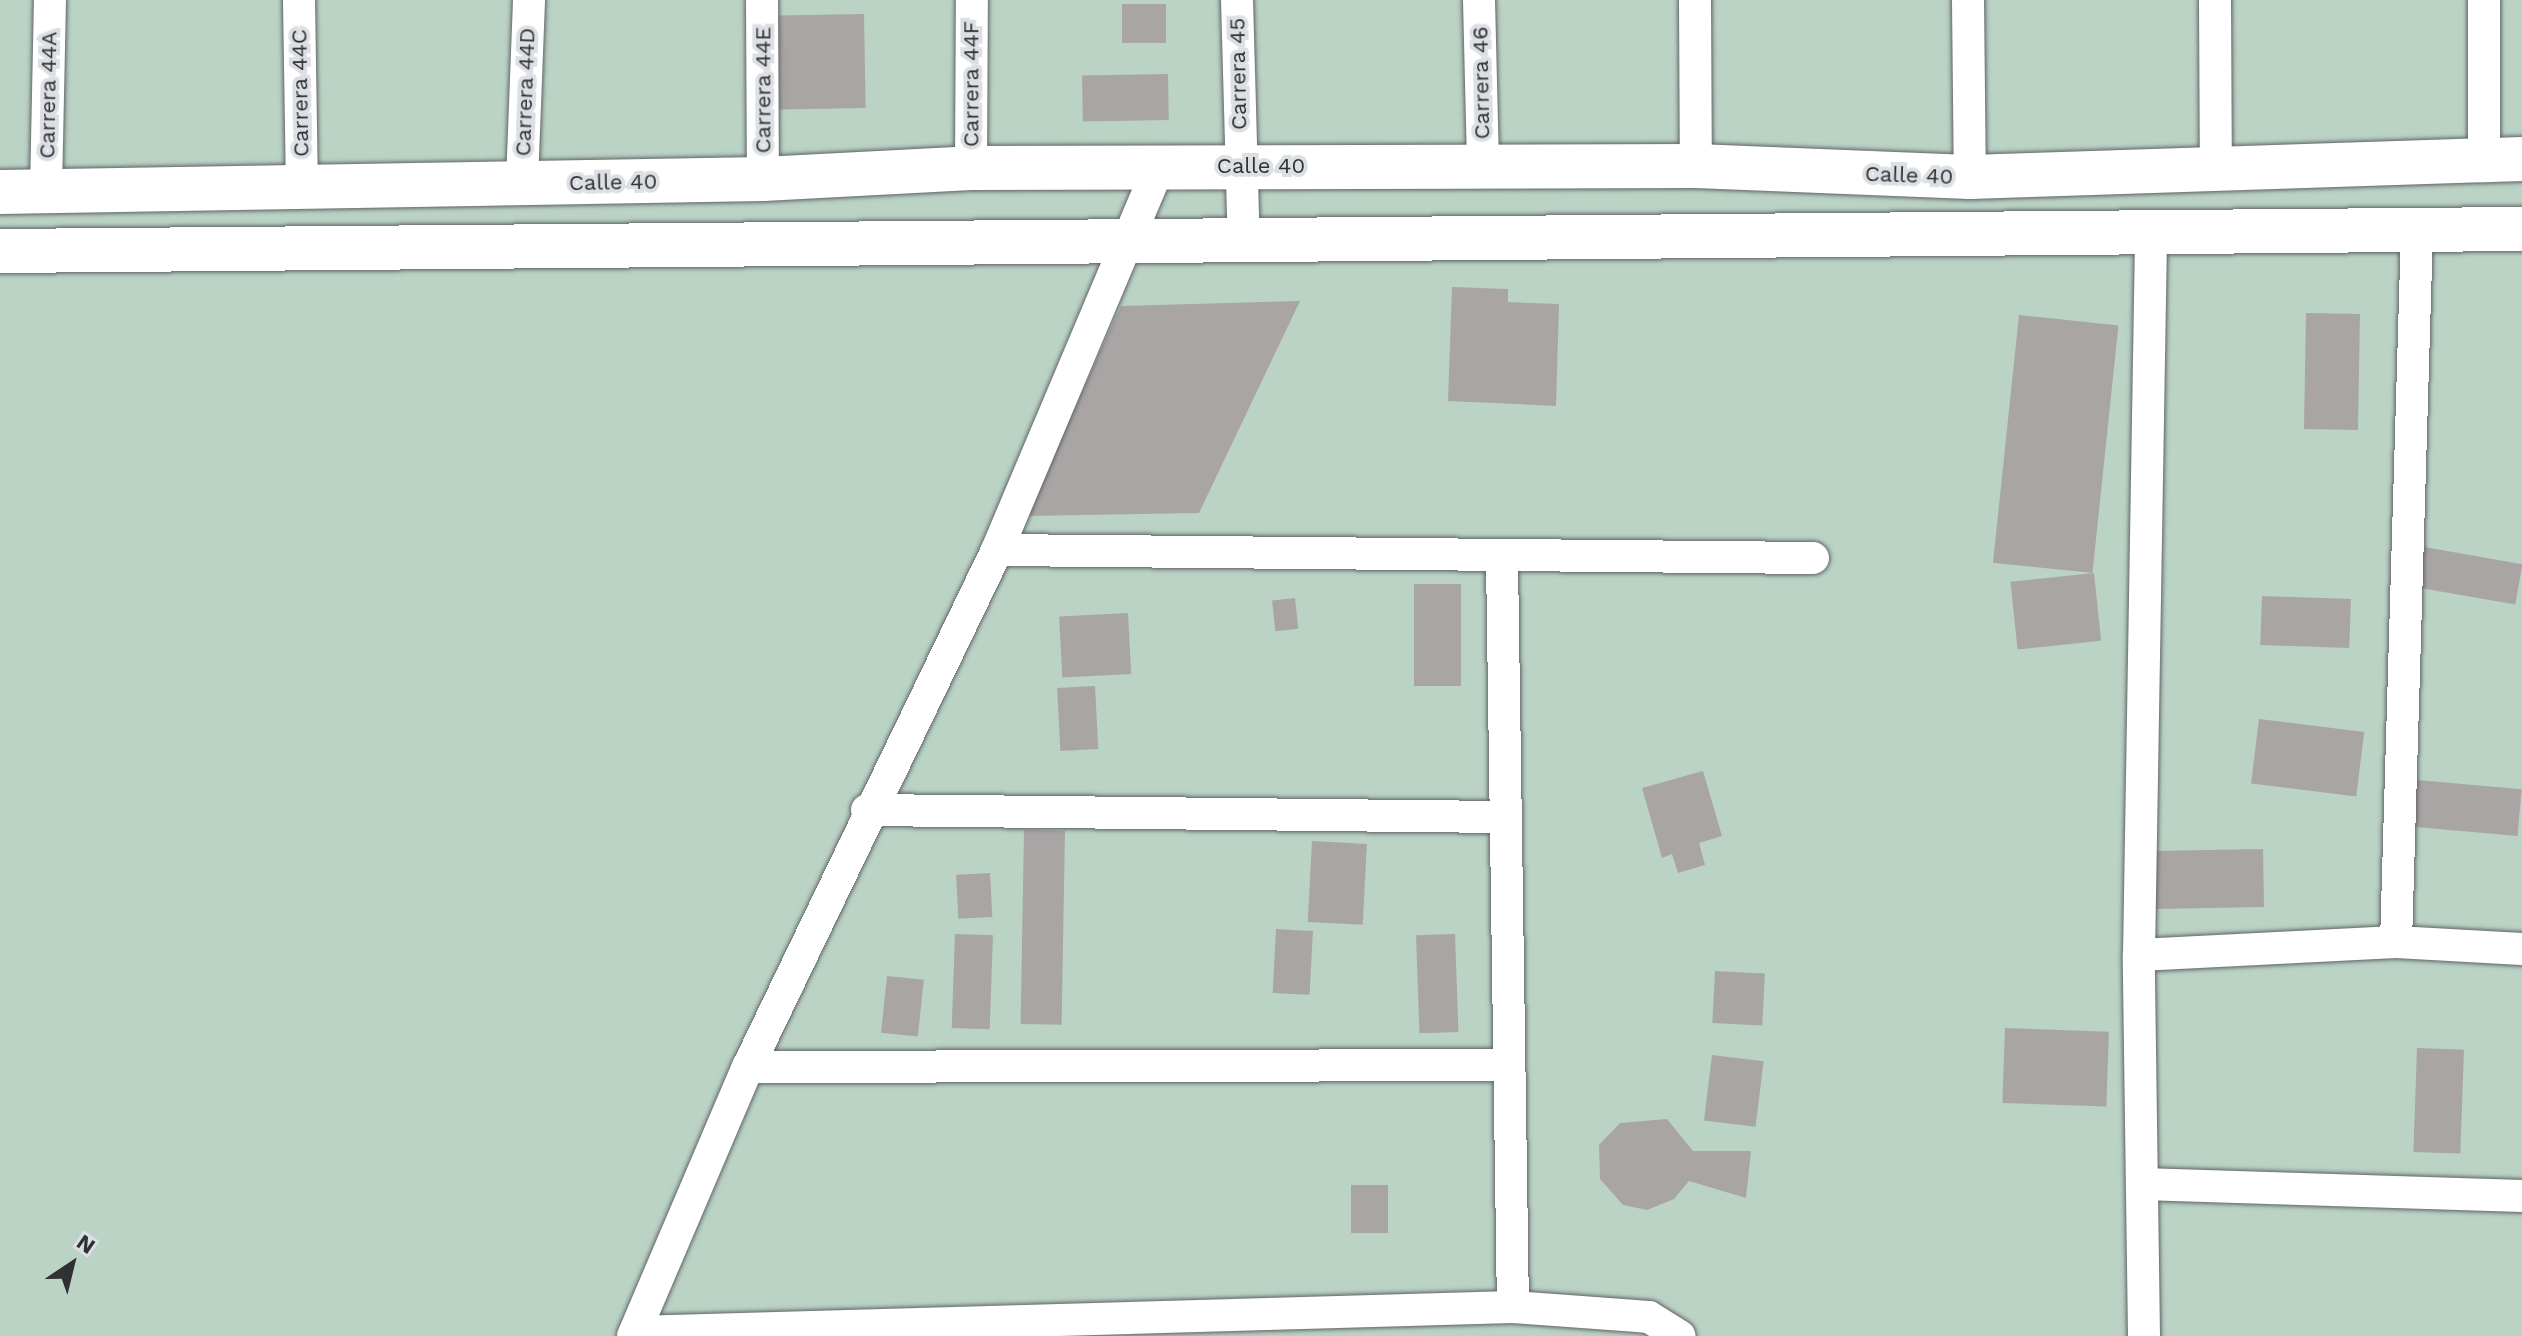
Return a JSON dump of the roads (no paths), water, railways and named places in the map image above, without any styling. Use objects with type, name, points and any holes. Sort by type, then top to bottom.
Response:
[{"type":"main road","name":"Calle 40","points":[[0,192],[763,179],[971,168],[1696,166],[1970,177],[2216,166],[2503,160]]},
{"type":"main road","points":[[0,251],[2151,237],[2522,229]]},
{"type":"street","name":"Carrera 44A","points":[[46,190],[50,0]]},
{"type":"street","name":"Carrera 44C","points":[[299,0],[302,187]]},
{"type":"street","name":"Carrera 44D","points":[[522,183],[529,0]]},
{"type":"street","name":"Carrera 44E","points":[[762,0],[763,179]]},
{"type":"street","name":"Carrera 44F","points":[[971,168],[972,0]]},
{"type":"street","name":"Carrera 45","points":[[1237,0],[1244,244]]},
{"type":"street","name":"Carrera 46","points":[[1479,0],[1483,166]]},
{"type":"street","points":[[1695,0],[1696,166]]},
{"type":"street","points":[[1968,0],[1970,177]]},
{"type":"street","points":[[2215,0],[2216,166]]},
{"type":"street","points":[[2484,0],[2503,160]]},
{"type":"street","points":[[1159,167],[997,550],[867,810],[748,1067],[634,1334],[1513,1307],[1649,1317],[1680,1336]]},
{"type":"street","points":[[2396,942],[2417,232]]},
{"type":"street","points":[[2144,1336],[2139,955],[2151,237]]},
{"type":"street","points":[[997,550],[1502,559],[1813,558]]},
{"type":"street","points":[[1502,559],[1513,1307]]},
{"type":"street","points":[[867,810],[1506,817]]},
{"type":"street","points":[[2139,955],[2396,942],[2522,949]]},
{"type":"street","points":[[748,1067],[1509,1065]]},
{"type":"street","points":[[2142,1184],[2522,1196]]}]
